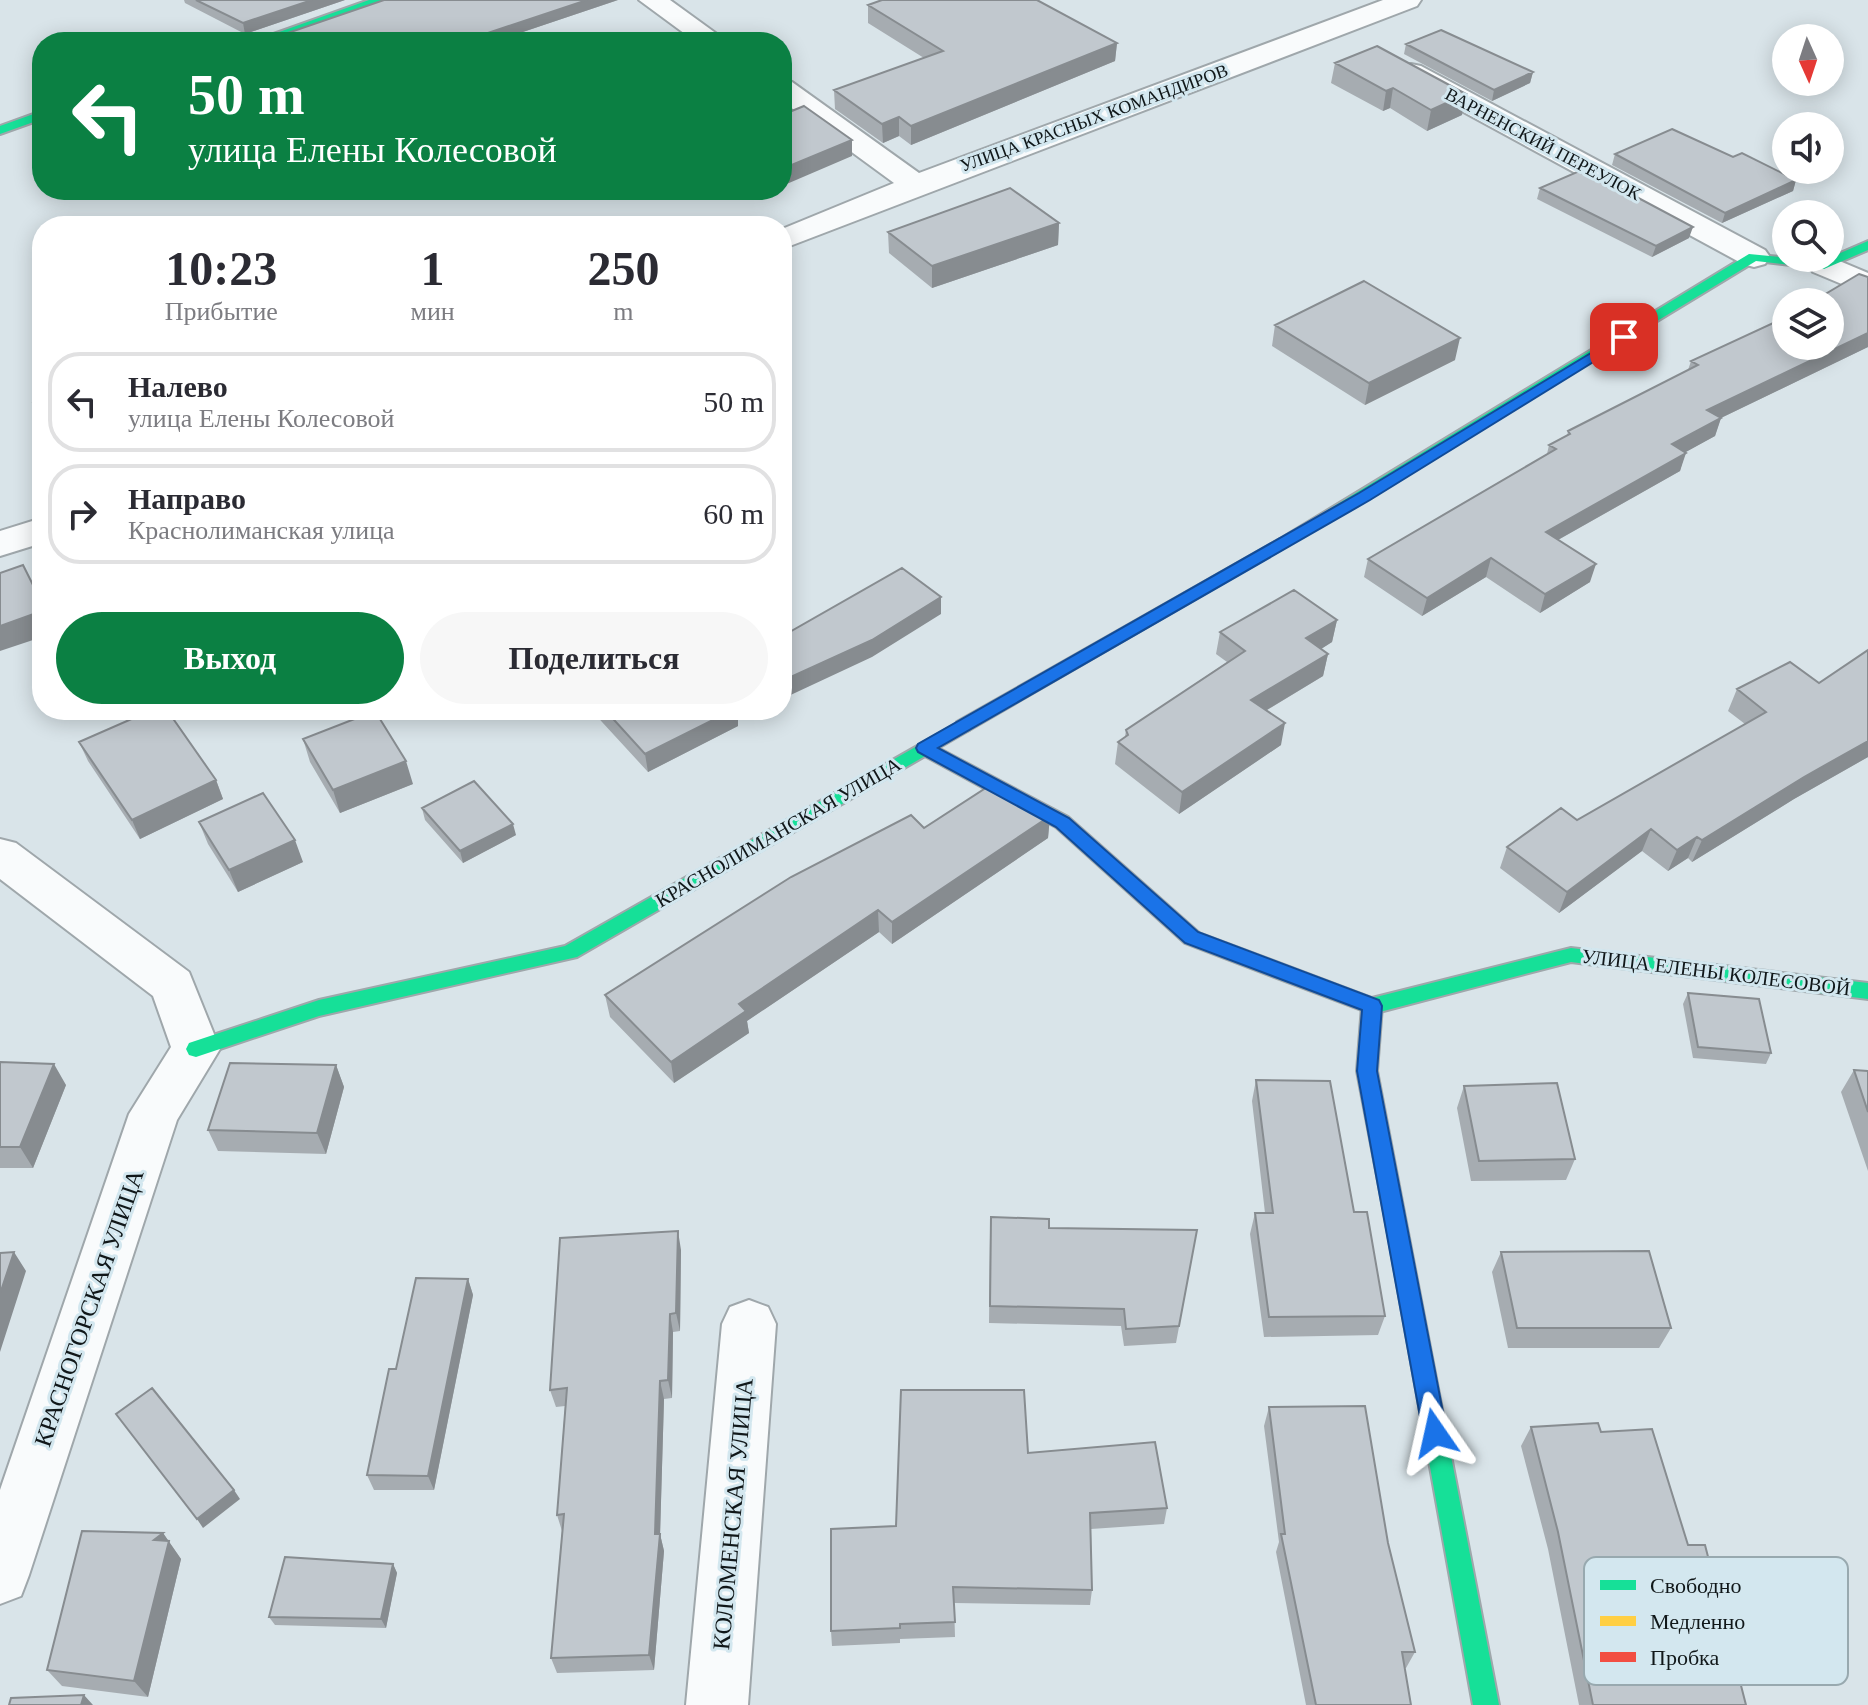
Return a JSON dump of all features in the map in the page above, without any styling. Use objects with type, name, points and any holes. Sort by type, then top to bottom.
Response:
[{"type":"street","points":[[286,32],[380,0]]},
{"type":"street","points":[[652,0],[699,32]]},
{"type":"street","name":"УЛИЦА КРАСНЫХ КОМАНДИРОВ","points":[[792,236],[916,185],[1408,0]]},
{"type":"street","name":"ВАРНЕНСКИЙ ПЕРЕУЛОК","points":[[1389,60],[1754,257]]},
{"type":"street","points":[[792,95],[916,185]]},
{"type":"street","points":[[0,130],[32,119]]},
{"type":"street","points":[[1844,256],[1868,245]]},
{"type":"street","points":[[1754,257],[1772,259]]},
{"type":"street","name":"КРАСНОЛИМАНСКАЯ УЛИЦА","points":[[196,1049],[319,1008],[570,952],[1364,496],[1754,257]]},
{"type":"street","points":[[1839,272],[1868,285]]},
{"type":"street","points":[[0,544],[32,533]]},
{"type":"street","points":[[924,748],[1062,822],[1192,938],[1372,1006],[1367,1071],[1486,1705]]},
{"type":"street","points":[[0,855],[172,985],[196,1049]]},
{"type":"street","name":"УЛИЦА ЕЛЕНЫ КОЛЕСОВОЙ","points":[[1372,1006],[1571,955],[1868,991]]},
{"type":"street","name":"КРАСНОГОРСКАЯ УЛИЦА","points":[[0,1575],[154,1114],[196,1049]]},
{"type":"street","name":"КОЛОМЕНСКАЯ УЛИЦА","points":[[717,1705],[749,1324]]},
{"type":"building","points":[[196,0],[312,0],[243,23]]},
{"type":"building","points":[[384,0],[587,0],[491,32],[291,32]]},
{"type":"building","points":[[882,0],[1037,0],[1117,43],[911,126],[899,117],[882,124],[834,90],[943,51],[868,5]]},
{"type":"building","points":[[1441,30],[1533,72],[1494,90],[1406,44]]},
{"type":"building","points":[[1377,46],[1466,94],[1431,110],[1393,88],[1386,91],[1335,63]]},
{"type":"building","points":[[804,106],[852,140],[792,165],[792,111]]},
{"type":"building","points":[[1672,129],[1733,157],[1742,153],[1772,168],[1772,184],[1787,184],[1725,213],[1615,154]]},
{"type":"building","points":[[1584,169],[1693,227],[1656,246],[1540,188]]},
{"type":"building","points":[[1010,188],[1059,223],[932,266],[888,232]]},
{"type":"building","points":[[1859,274],[1868,277],[1868,333],[1844,344],[1844,288],[1836,288]]},
{"type":"building","points":[[1364,281],[1460,338],[1369,383],[1275,325]]},
{"type":"building","points":[[1772,323],[1772,360],[1812,360],[1707,410],[1721,418],[1672,444],[1686,453],[1546,532],[1596,564],[1545,594],[1491,558],[1427,598],[1368,559],[1556,449],[1549,445],[1570,434],[1568,431],[1698,365],[1691,361]]},
{"type":"building","points":[[23,565],[32,583],[32,615],[0,626],[0,573]]},
{"type":"building","points":[[902,568],[941,597],[872,640],[792,676],[792,631]]},
{"type":"building","points":[[1294,590],[1337,620],[1306,638],[1328,654],[1251,700],[1285,723],[1182,792],[1118,742],[1128,735],[1126,730],[1245,651],[1220,632]]},
{"type":"building","points":[[1868,650],[1868,741],[1702,840],[1697,837],[1677,850],[1651,829],[1567,892],[1507,847],[1561,808],[1577,820],[1766,712],[1737,689],[1790,662],[1819,683]]},
{"type":"building","points":[[129,720],[174,720],[216,780],[132,820],[79,742]]},
{"type":"building","points":[[352,720],[381,720],[406,761],[333,790],[303,739]]},
{"type":"building","points":[[614,720],[713,720],[645,754]]},
{"type":"building","points":[[474,781],[513,824],[460,851],[422,808]]},
{"type":"building","points":[[992,784],[1050,816],[892,922],[878,910],[739,1004],[746,1011],[671,1062],[605,995],[791,877],[911,815],[924,828]]},
{"type":"building","points":[[263,793],[295,840],[229,870],[199,822]]},
{"type":"building","points":[[1688,993],[1759,999],[1771,1053],[1698,1047]]},
{"type":"building","points":[[0,1062],[54,1064],[20,1147],[0,1147]]},
{"type":"building","points":[[230,1063],[336,1065],[317,1133],[208,1130]]},
{"type":"building","points":[[1854,1070],[1868,1071],[1868,1112]]},
{"type":"building","points":[[1256,1080],[1330,1081],[1354,1212],[1367,1212],[1385,1316],[1269,1317],[1255,1213],[1273,1213]]},
{"type":"building","points":[[1557,1083],[1575,1159],[1479,1161],[1464,1086]]},
{"type":"building","points":[[991,1217],[1049,1219],[1049,1228],[1197,1230],[1179,1326],[1126,1329],[1124,1309],[990,1306]]},
{"type":"building","points":[[678,1231],[676,1313],[670,1314],[668,1380],[660,1381],[655,1534],[660,1534],[649,1655],[551,1658],[564,1514],[557,1515],[567,1388],[550,1390],[560,1238]]},
{"type":"building","points":[[1649,1251],[1671,1328],[1517,1328],[1501,1252]]},
{"type":"building","points":[[14,1252],[0,1294],[0,1253]]},
{"type":"building","points":[[416,1278],[468,1279],[428,1476],[367,1475],[389,1369],[396,1369]]},
{"type":"building","points":[[152,1388],[234,1490],[197,1519],[116,1414]]},
{"type":"building","points":[[901,1390],[1024,1390],[1028,1453],[1155,1442],[1167,1508],[1090,1513],[1092,1590],[953,1587],[955,1622],[831,1631],[831,1529],[896,1526]]},
{"type":"building","points":[[1365,1406],[1388,1543],[1415,1652],[1402,1652],[1411,1705],[1316,1705],[1281,1534],[1285,1534],[1269,1407]]},
{"type":"building","points":[[1598,1423],[1601,1432],[1652,1429],[1688,1545],[1705,1545],[1708,1557],[1584,1557],[1584,1661],[1558,1532],[1531,1427]]},
{"type":"building","points":[[82,1531],[163,1533],[154,1540],[169,1541],[134,1681],[47,1670]]},
{"type":"building","points":[[285,1557],[393,1564],[381,1619],[269,1617]]},
{"type":"building","points":[[1589,1685],[1741,1685],[1746,1705],[1593,1705]]},
{"type":"building","points":[[84,1695],[81,1705],[9,1705],[11,1698]]},
{"type":"traffic: fast","points":[[286,32],[380,0]]},
{"type":"traffic: fast","points":[[0,130],[32,119]]},
{"type":"traffic: fast","points":[[1280,544],[1754,257],[1824,265],[1868,245]]},
{"type":"traffic: fast","points":[[196,1049],[319,1008],[570,952],[963,726]]},
{"type":"traffic: fast","points":[[924,748],[1062,822],[1192,938],[1372,1006],[1571,955],[1868,991]]},
{"type":"traffic: fast","points":[[1394,1212],[1486,1705]]},
{"type":"traffic: slow","points":[[963,726],[1280,544]]},
{"type":"traffic: jam","points":[[1372,1006],[1367,1071],[1394,1212]]},
{"type":"route","points":[[1435,1433],[1367,1071],[1372,1006],[1192,938],[1062,822],[924,748],[1364,496],[1624,337]]}]
